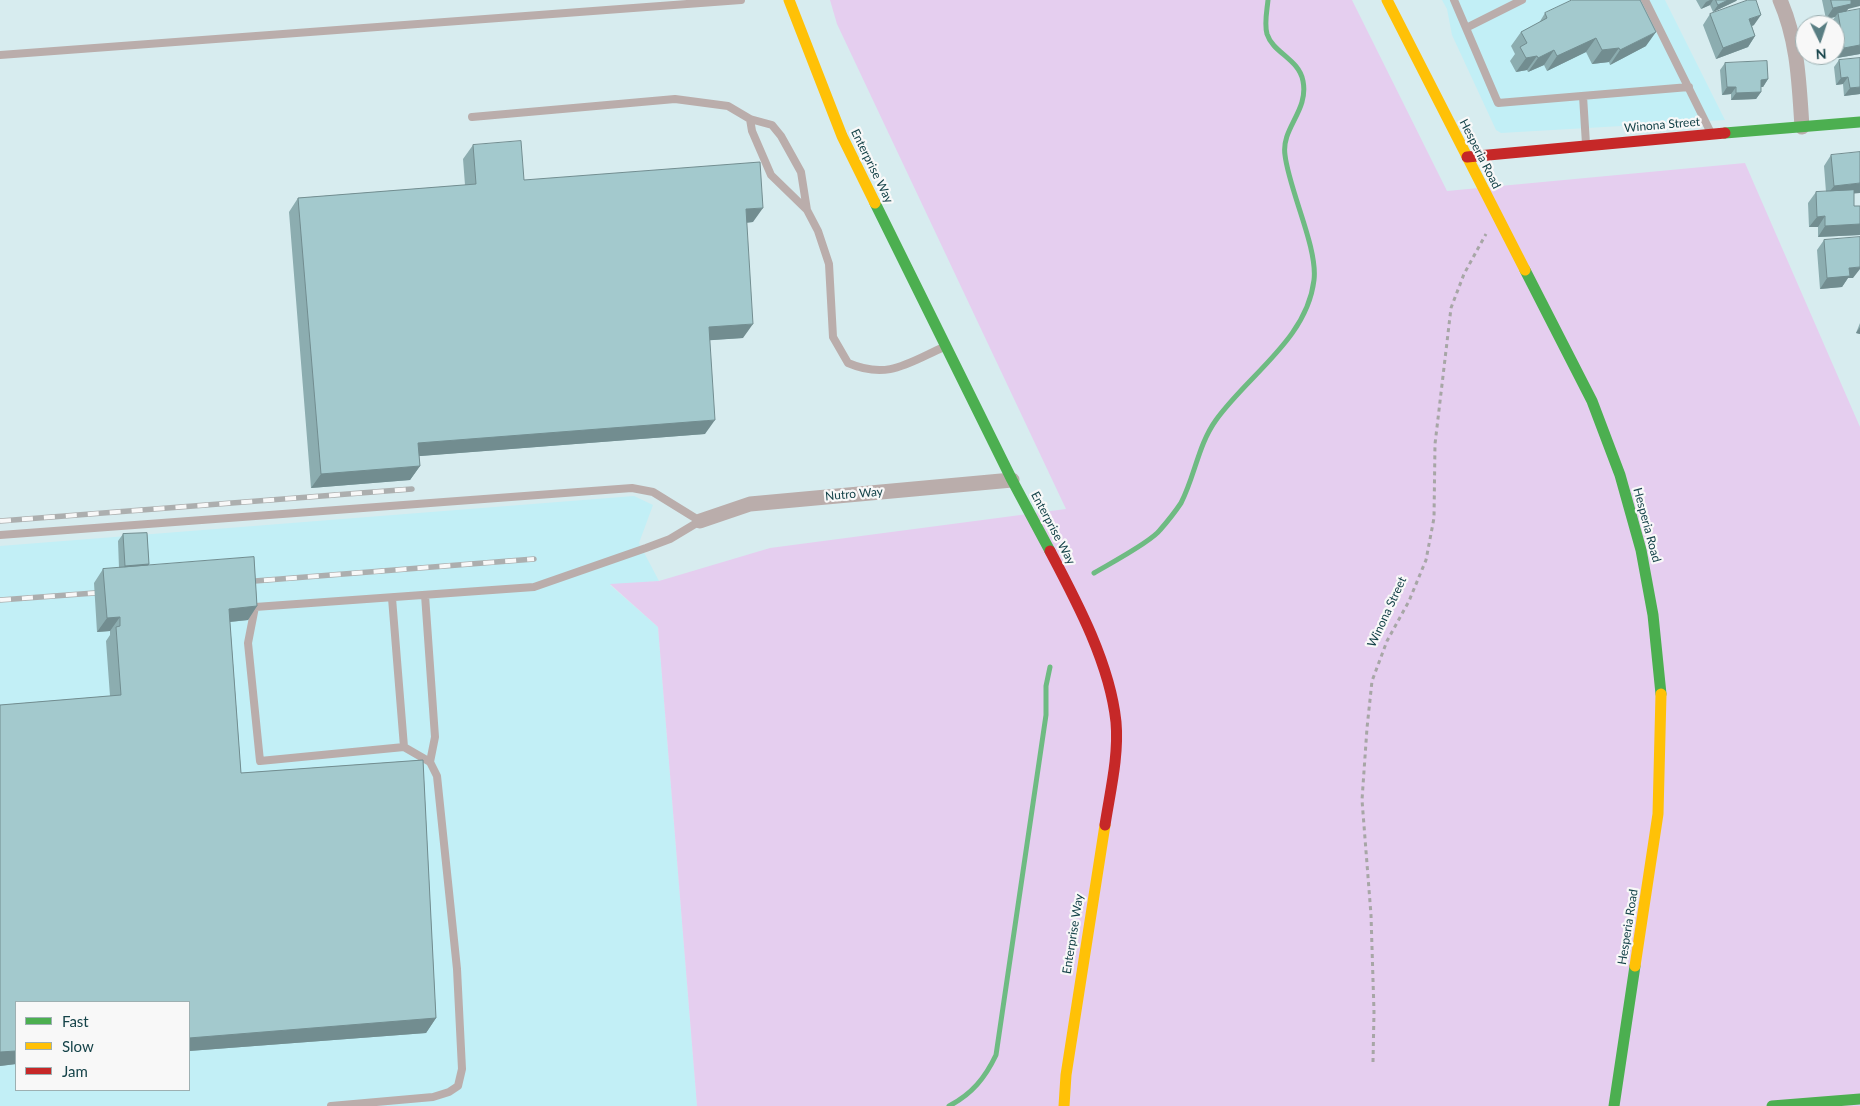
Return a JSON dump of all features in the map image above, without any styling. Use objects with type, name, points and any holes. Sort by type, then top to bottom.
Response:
[{"type":"street","name":"Enterprise Way","points":[[790,0],[842,136],[1012,480],[1086,618],[1100,654],[1116,722],[1116,756],[1067,1065],[1064,1106]]},
{"type":"street","name":"Hesperia Road","points":[[1387,0],[1592,401],[1622,484],[1641,550],[1653,615],[1661,681],[1658,814],[1614,1106]]},
{"type":"street","points":[[1780,0],[1788,18],[1798,62],[1802,127]]},
{"type":"street","name":"Winona Street","points":[[1467,157],[1860,122]]},
{"type":"street","name":"Nutro Way","points":[[700,522],[750,504],[1012,480]]},
{"type":"street","points":[[1772,1106],[1860,1099]]},
{"type":"lane","points":[[0,55],[740,0]]},
{"type":"lane","points":[[1454,0],[1498,103],[1689,87]]},
{"type":"lane","points":[[1466,28],[1522,0]]},
{"type":"lane","points":[[1645,0],[1712,135]]},
{"type":"lane","points":[[1583,96],[1586,145]]},
{"type":"lane","points":[[472,117],[675,99],[728,106],[750,119],[772,125],[801,172],[807,210],[825,249],[829,264],[834,338],[848,363],[873,372],[891,370],[946,346]]},
{"type":"lane","points":[[750,119],[752,131],[771,175],[807,210]]},
{"type":"lane","points":[[0,535],[632,488],[653,492],[700,522],[670,539],[552,582],[510,590],[255,607],[248,643],[260,761],[404,746],[430,762],[437,776],[456,969],[462,1069],[458,1086],[449,1092],[434,1097],[331,1106]]},
{"type":"lane","points":[[425,595],[435,736],[430,762]]},
{"type":"lane","points":[[392,598],[404,746]]},
{"type":"path","name":"Winona Street","points":[[1373,1062],[1371,915],[1362,800],[1366,728],[1372,681],[1387,641],[1408,602],[1426,560],[1434,518],[1435,444],[1451,308],[1464,274],[1496,216]]},
{"type":"shaded area","points":[[830,0],[1352,0],[1447,191],[1745,163],[1860,427],[1860,1106],[697,1106],[658,627],[610,584],[659,581],[770,548],[1066,509],[837,24]]},
{"type":"shaded area","points":[[1442,0],[1665,0],[1725,120],[1501,133],[1496,130],[1452,35],[1447,9]]},
{"type":"shaded area","points":[[634,496],[653,505],[639,543],[659,581],[610,585],[658,627],[697,1106],[0,1106],[0,546]]},
{"type":"building","points":[[1572,0],[1640,0],[1656,32],[1620,50],[1619,48],[1602,50],[1596,38],[1557,56],[1554,50],[1538,58],[1537,56],[1526,58],[1520,47],[1527,43],[1521,32],[1547,18],[1545,13]]},
{"type":"building","points":[[1716,0],[1728,0],[1718,5]]},
{"type":"building","points":[[1748,0],[1756,0],[1761,15],[1749,19],[1755,36],[1723,48],[1710,14]]},
{"type":"building","points":[[1831,0],[1851,0],[1851,4],[1833,8]]},
{"type":"building","points":[[1860,9],[1860,45],[1845,48],[1845,15],[1838,15],[1838,13]]},
{"type":"building","points":[[1860,58],[1860,87],[1850,88],[1848,77],[1841,78],[1840,65],[1845,65],[1845,59]]},
{"type":"building","points":[[1767,61],[1768,79],[1761,80],[1761,92],[1736,93],[1736,87],[1727,87],[1725,63]]},
{"type":"building","points":[[521,141],[524,180],[760,162],[763,208],[746,209],[753,324],[709,327],[715,420],[418,443],[420,466],[321,474],[298,198],[476,184],[473,145]]},
{"type":"building","points":[[1860,152],[1860,183],[1834,186],[1831,155]]},
{"type":"building","points":[[1854,190],[1854,206],[1860,206],[1860,224],[1825,226],[1825,216],[1817,217],[1816,192]]},
{"type":"building","points":[[1860,237],[1860,267],[1849,268],[1850,276],[1827,278],[1824,240]]},
{"type":"building","points":[[147,533],[149,564],[125,566],[123,534]]},
{"type":"building","points":[[254,557],[257,606],[229,609],[241,773],[423,760],[436,1018],[190,1038],[190,1001],[15,1001],[15,1051],[0,1052],[0,705],[121,695],[116,627],[120,626],[120,617],[107,618],[103,569]]},
{"type":"waterway","points":[[1094,573],[1148,541],[1171,517],[1186,493],[1205,440],[1216,420],[1229,403],[1289,338],[1309,301],[1314,280],[1312,252],[1285,155],[1287,136],[1302,101],[1304,92],[1303,81],[1297,67],[1270,41],[1266,30],[1268,0]]},
{"type":"waterway","points":[[949,1106],[965,1096],[977,1085],[996,1055],[1046,715],[1046,686],[1050,667]]},
{"type":"railway","points":[[0,521],[412,489]]},
{"type":"railway","points":[[242,582],[534,559]]},
{"type":"railway","points":[[0,600],[108,592]]},
{"type":"traffic: fast","points":[[1725,133],[1860,122]]},
{"type":"traffic: fast","points":[[875,203],[1012,480],[1050,551]]},
{"type":"traffic: fast","points":[[1525,270],[1592,401],[1620,475],[1641,550],[1653,615],[1661,694]]},
{"type":"traffic: fast","points":[[1614,1106],[1635,966]]},
{"type":"traffic: fast","points":[[1772,1106],[1860,1099]]},
{"type":"traffic: slow","points":[[789,0],[842,136],[875,203]]},
{"type":"traffic: slow","points":[[1387,0],[1525,270]]},
{"type":"traffic: slow","points":[[1635,966],[1658,814],[1661,694]]},
{"type":"traffic: slow","points":[[1064,1106],[1066,1075],[1105,825]]},
{"type":"traffic: jam","points":[[1467,157],[1725,133]]},
{"type":"traffic: jam","points":[[1050,551],[1091,634],[1100,656],[1113,700],[1117,735],[1114,774],[1105,825]]}]
